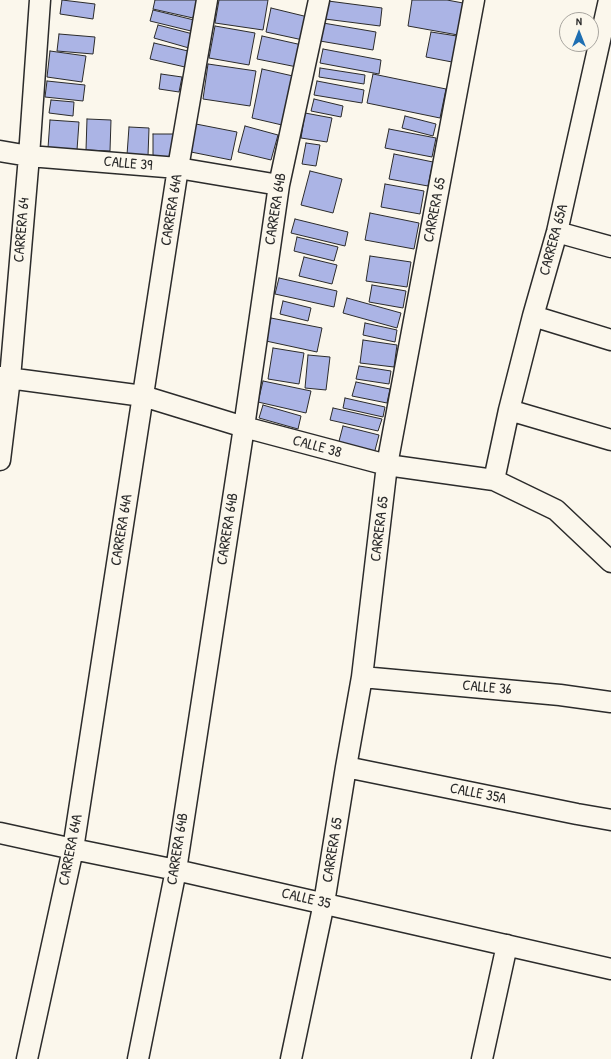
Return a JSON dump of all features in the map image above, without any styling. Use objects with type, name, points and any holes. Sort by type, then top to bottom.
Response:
[{"type":"street","name":"CARRERA 64","points":[[0,460],[5,377],[29,156],[40,0]]},
{"type":"street","name":"CARRERA 64A","points":[[27,1059],[73,849],[178,168],[207,0]]},
{"type":"street","name":"CARRERA 64B","points":[[138,1059],[176,870],[244,427],[279,186],[319,0]]},
{"type":"street","name":"CARRERA 65","points":[[291,1059],[324,903],[362,677],[387,465],[474,0]]},
{"type":"street","name":"CARRERA 65A","points":[[494,480],[509,410],[533,316],[557,232],[609,0]]},
{"type":"street","name":"CALLE 39","points":[[0,151],[29,156],[178,168],[279,186]]},
{"type":"street","points":[[557,232],[611,247]]},
{"type":"street","points":[[533,316],[611,340]]},
{"type":"street","name":"CALLE 38","points":[[5,377],[143,396],[244,427],[387,465],[494,480],[556,510],[611,562]]},
{"type":"street","points":[[509,410],[611,440]]},
{"type":"street","name":"CALLE 36","points":[[362,677],[560,694],[611,702]]},
{"type":"street","name":"CALLE 35A","points":[[346,767],[611,820]]},
{"type":"street","name":"CALLE 35","points":[[0,833],[176,870],[611,969]]},
{"type":"street","points":[[482,1059],[507,945]]},
{"type":"building","points":[[62,0],[95,4],[93,19],[60,14]]},
{"type":"building","points":[[155,0],[197,0],[193,18],[153,9]]},
{"type":"building","points":[[219,0],[268,0],[263,30],[215,23]]},
{"type":"building","points":[[412,0],[447,0],[463,3],[458,35],[408,26]]},
{"type":"building","points":[[328,1],[382,8],[380,26],[325,19]]},
{"type":"building","points":[[271,8],[308,17],[303,40],[266,32]]},
{"type":"building","points":[[153,10],[194,20],[191,31],[150,21]]},
{"type":"building","points":[[323,23],[376,32],[373,50],[320,41]]},
{"type":"building","points":[[158,25],[193,34],[189,48],[154,38]]},
{"type":"building","points":[[215,26],[255,33],[249,65],[209,58]]},
{"type":"building","points":[[431,32],[457,36],[452,62],[426,57]]},
{"type":"building","points":[[59,34],[95,37],[93,54],[57,51]]},
{"type":"building","points":[[262,36],[302,45],[297,67],[257,59]]},
{"type":"building","points":[[154,43],[188,51],[185,67],[150,59]]},
{"type":"building","points":[[323,49],[381,60],[379,74],[320,63]]},
{"type":"building","points":[[50,51],[86,56],[82,82],[47,77]]},
{"type":"building","points":[[208,64],[256,71],[250,106],[203,99]]},
{"type":"building","points":[[320,68],[365,75],[364,84],[319,77]]},
{"type":"building","points":[[262,69],[293,76],[282,125],[252,118]]},
{"type":"building","points":[[161,74],[182,77],[179,92],[159,89]]},
{"type":"building","points":[[373,74],[446,89],[440,118],[367,103]]},
{"type":"building","points":[[47,81],[85,85],[83,101],[45,97]]},
{"type":"building","points":[[317,81],[364,90],[362,103],[314,95]]},
{"type":"building","points":[[314,99],[343,106],[341,117],[311,111]]},
{"type":"building","points":[[51,100],[74,102],[73,116],[49,113]]},
{"type":"building","points":[[305,113],[332,118],[327,142],[301,138]]},
{"type":"building","points":[[405,116],[436,124],[433,136],[402,128]]},
{"type":"building","points":[[87,119],[111,120],[110,151],[86,150]]},
{"type":"building","points":[[50,120],[79,122],[77,150],[48,148]]},
{"type":"building","points":[[196,124],[237,132],[231,160],[191,152]]},
{"type":"building","points":[[245,126],[278,135],[271,160],[238,152]]},
{"type":"building","points":[[129,127],[149,128],[148,156],[127,155]]},
{"type":"building","points":[[389,129],[436,138],[432,157],[385,148]]},
{"type":"building","points":[[153,134],[177,134],[176,157],[153,157]]},
{"type":"building","points":[[306,143],[320,145],[316,166],[302,164]]},
{"type":"building","points":[[394,154],[433,162],[428,186],[389,179]]},
{"type":"building","points":[[310,171],[342,179],[333,213],[301,205]]},
{"type":"building","points":[[385,184],[424,191],[420,214],[381,207]]},
{"type":"building","points":[[370,213],[419,223],[414,249],[365,240]]},
{"type":"building","points":[[295,219],[348,232],[345,246],[291,233]]},
{"type":"building","points":[[297,237],[338,247],[334,261],[294,251]]},
{"type":"building","points":[[370,256],[411,262],[407,287],[366,281]]},
{"type":"building","points":[[304,257],[337,265],[332,284],[299,276]]},
{"type":"building","points":[[279,278],[337,291],[334,307],[275,294]]},
{"type":"building","points":[[372,285],[406,291],[403,308],[369,302]]},
{"type":"building","points":[[347,298],[401,313],[397,328],[343,313]]},
{"type":"building","points":[[283,301],[311,308],[308,321],[280,314]]},
{"type":"building","points":[[271,318],[322,328],[317,352],[266,341]]},
{"type":"building","points":[[365,323],[397,330],[395,342],[363,335]]},
{"type":"building","points":[[363,340],[397,345],[394,367],[360,363]]},
{"type":"building","points":[[273,348],[304,353],[299,384],[268,379]]},
{"type":"building","points":[[308,355],[330,357],[326,390],[305,388]]},
{"type":"building","points":[[359,366],[391,371],[389,384],[356,379]]},
{"type":"building","points":[[263,381],[311,391],[306,413],[258,402]]},
{"type":"building","points":[[356,382],[390,389],[387,403],[352,396]]},
{"type":"building","points":[[345,398],[385,407],[383,417],[343,408]]},
{"type":"building","points":[[263,405],[301,416],[298,429],[259,418]]},
{"type":"building","points":[[333,408],[382,419],[378,431],[330,420]]},
{"type":"building","points":[[343,426],[379,435],[374,454],[338,445]]}]
